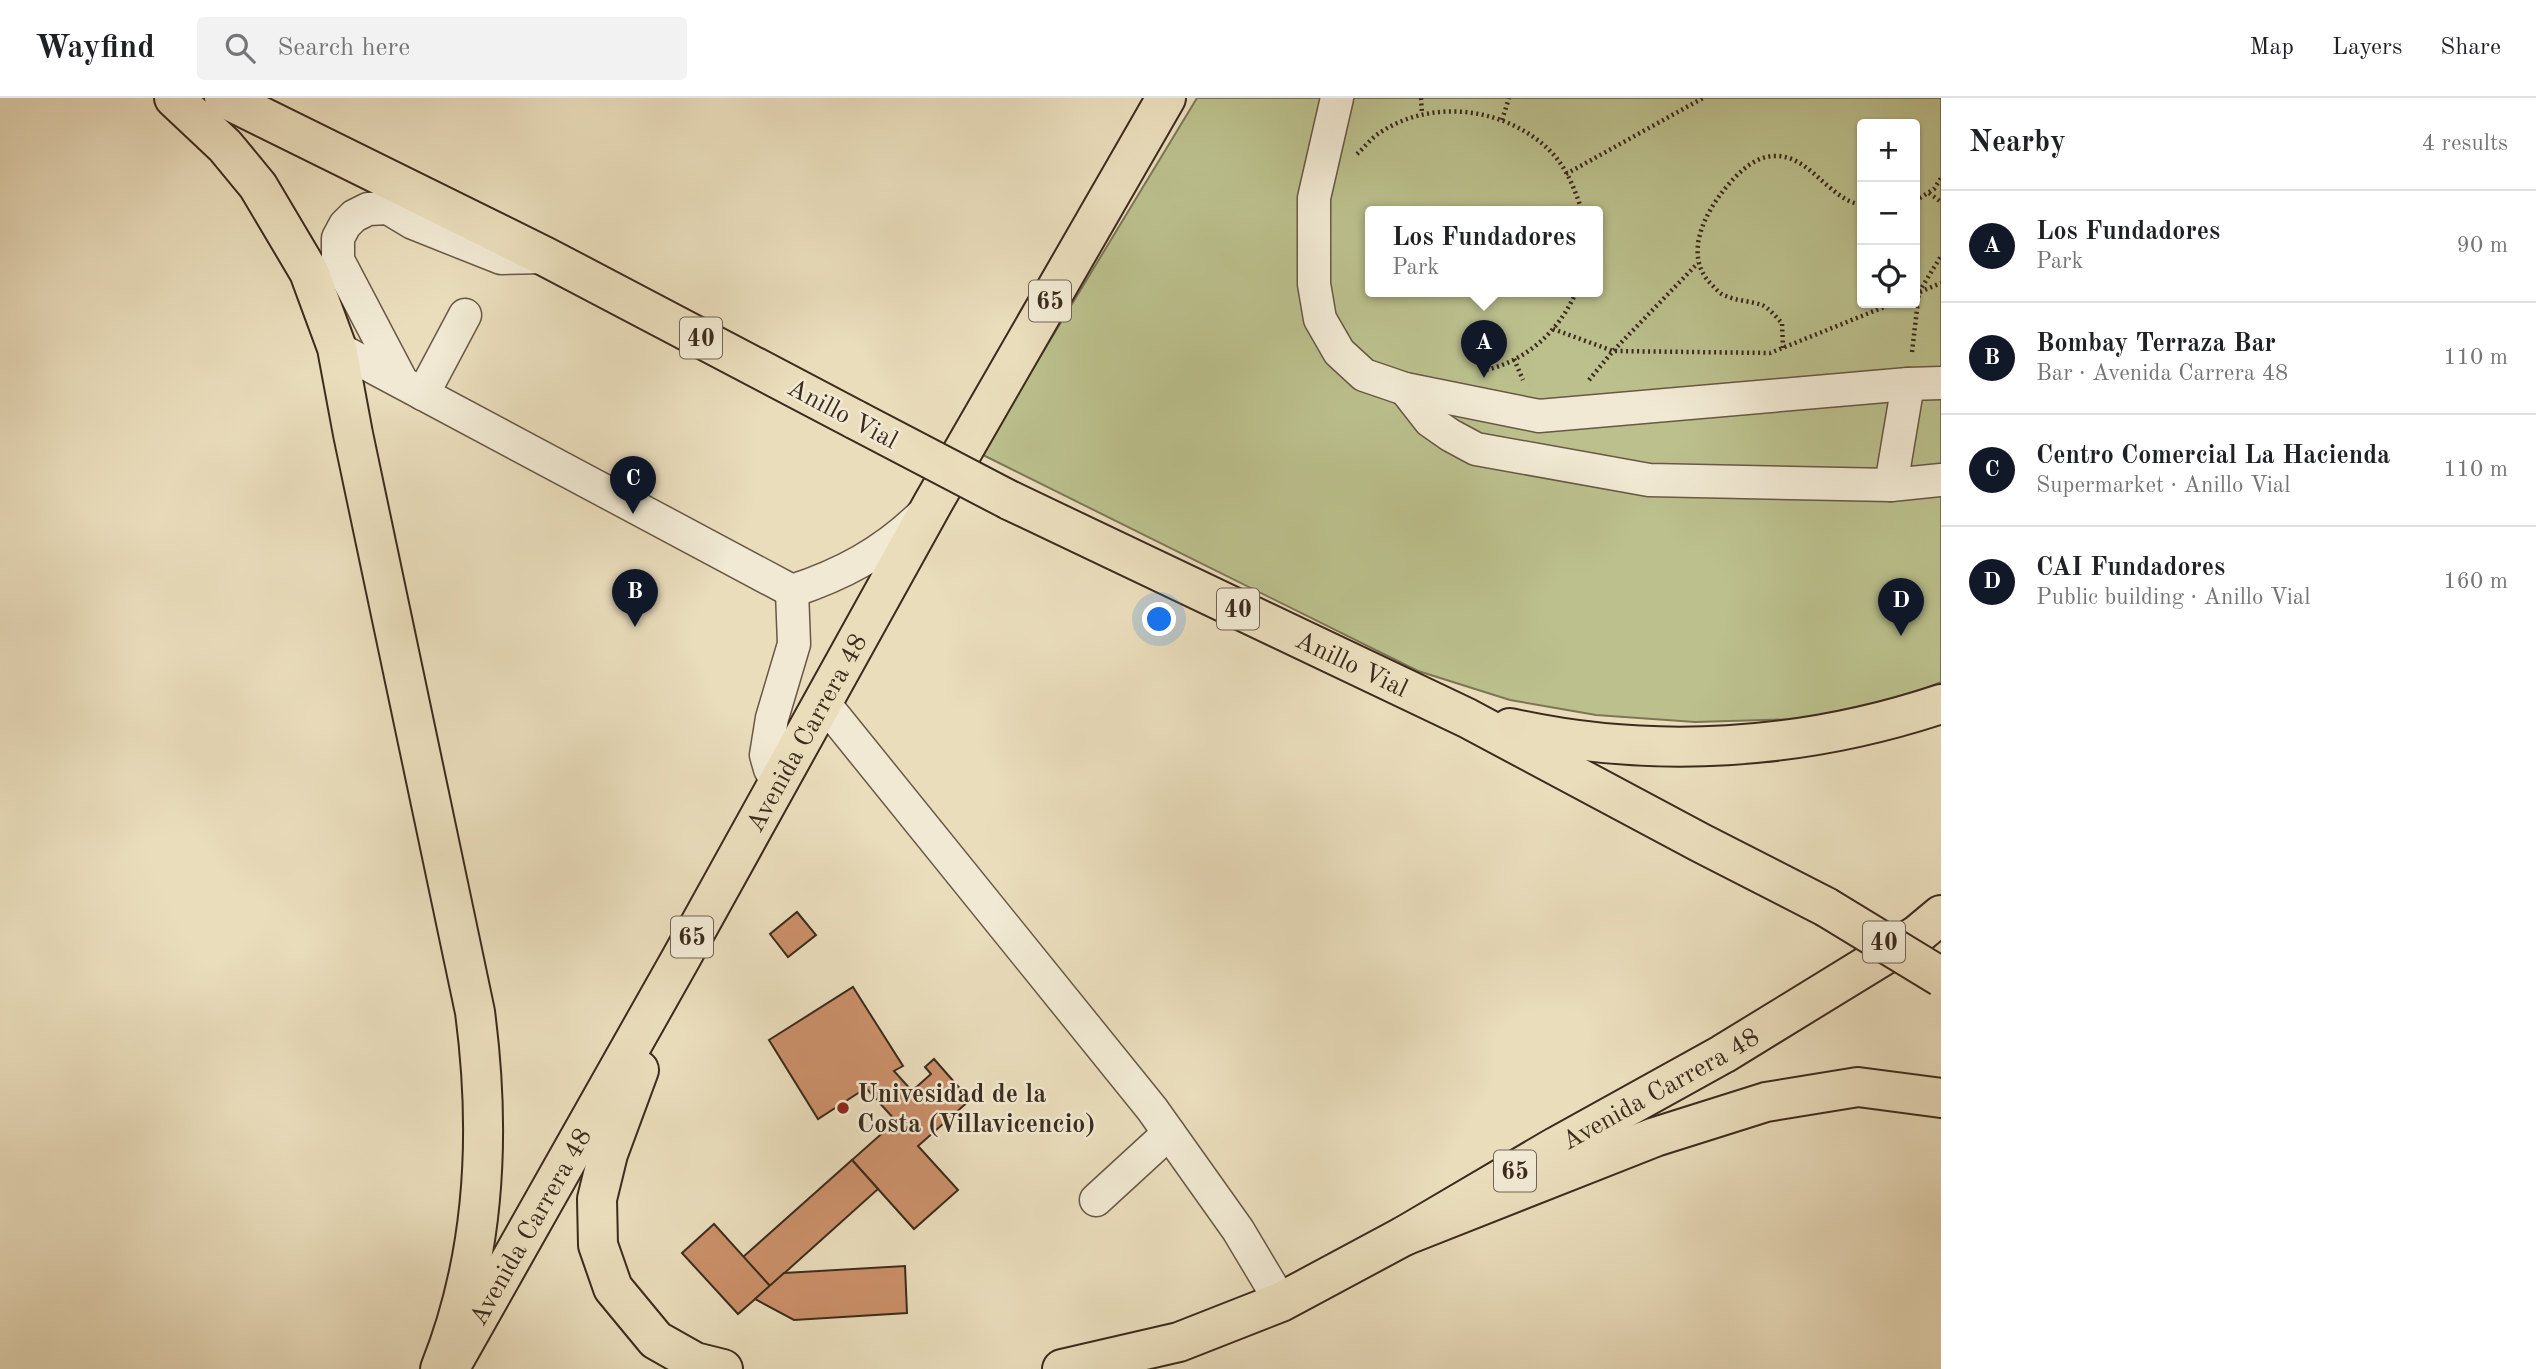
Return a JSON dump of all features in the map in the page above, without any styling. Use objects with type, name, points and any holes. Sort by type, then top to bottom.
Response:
[{"type":"main road","points":[[174,98],[225,146],[258,186],[309,272],[337,348],[467,975],[481,1062],[484,1125],[479,1213],[462,1300],[440,1369]]},
{"type":"main road","name":"Anillo Vial","points":[[224,98],[546,257],[1009,500],[1467,718],[1701,843],[1826,906],[1941,977]]},
{"type":"main road","points":[[248,98],[284,129]]},
{"type":"main road","name":"Avenida Carrera 48","points":[[449,1369],[680,960],[933,503],[1166,98]]},
{"type":"main road","name":"Anillo Vial","points":[[1467,718],[1539,734],[1612,744],[1686,747],[1759,744],[1832,733],[1941,704]]},
{"type":"main road","name":"Avenida Carrera 48","points":[[1062,1369],[1179,1342],[1281,1302],[1404,1236],[1557,1146],[1723,1054],[1917,935],[1941,915]]},
{"type":"main road","points":[[680,960],[608,1154],[597,1199],[598,1245],[613,1288],[656,1340],[695,1362],[723,1369]]},
{"type":"main road","points":[[1404,1236],[1655,1138],[1766,1102],[1858,1087],[1941,1098]]},
{"type":"lane","points":[[1337,98],[1314,198],[1314,284],[1320,318],[1339,352],[1364,375],[1405,389],[1539,416],[1941,383]]},
{"type":"lane","points":[[412,388],[338,260],[338,238],[354,216],[369,209],[388,208],[413,223],[502,258],[546,257]]},
{"type":"lane","points":[[412,388],[465,315]]},
{"type":"lane","points":[[337,348],[792,591],[832,578],[870,558],[903,533],[933,503]]},
{"type":"lane","points":[[1891,485],[1908,384]]},
{"type":"lane","points":[[1405,389],[1430,421],[1476,449],[1649,480],[1891,485],[1941,480]]},
{"type":"lane","points":[[778,783],[766,755],[772,718],[794,644],[792,591]]},
{"type":"lane","points":[[823,702],[1152,1109],[1237,1230],[1281,1302]]},
{"type":"lane","points":[[1096,1200],[1169,1133]]},
{"type":"path","points":[[1421,98],[1422,114]]},
{"type":"path","points":[[1503,120],[1510,98]]},
{"type":"path","points":[[1566,174],[1703,98]]},
{"type":"path","points":[[1349,160],[1381,132],[1422,114],[1467,111],[1503,120],[1547,147],[1573,183],[1580,206]]},
{"type":"path","points":[[1783,348],[1782,323],[1764,306],[1724,296],[1707,281],[1698,263],[1697,245],[1704,221],[1731,181],[1765,158],[1776,156],[1793,159],[1834,191],[1857,202]]},
{"type":"path","points":[[1920,198],[1929,193],[1941,178]]},
{"type":"path","points":[[1929,193],[1941,202]]},
{"type":"path","points":[[1920,288],[1941,256]]},
{"type":"path","points":[[1558,416],[1613,351],[1698,263]]},
{"type":"path","points":[[1920,292],[1941,283]]},
{"type":"path","points":[[1479,371],[1500,367],[1538,345],[1568,312],[1574,297]]},
{"type":"path","points":[[1553,328],[1613,351],[1770,353],[1882,308]]},
{"type":"path","points":[[1908,384],[1916,308]]},
{"type":"green space","points":[[1197,98],[1941,98],[1941,682],[1908,696],[1802,719],[1695,722],[1596,715],[1510,700],[1418,671],[981,454]]},
{"type":"building","points":[[797,912],[816,935],[788,957],[770,934]]},
{"type":"building","points":[[853,987],[903,1066],[894,1071],[912,1091],[931,1074],[925,1067],[934,1059],[970,1100],[918,1146],[958,1190],[914,1229],[852,1160],[896,1121],[866,1088],[818,1119],[769,1040]]},
{"type":"building","points":[[852,1160],[878,1189],[770,1286],[743,1257]]},
{"type":"building","points":[[714,1224],[770,1286],[738,1314],[682,1253]]},
{"type":"building","points":[[905,1266],[907,1313],[794,1320],[755,1299],[784,1273]]},
{"type":"place","name":"Los Fundadores","points":[[1484,378]]},
{"type":"place","name":"Centro Comercial La Hacienda","points":[[633,514]]},
{"type":"place","name":"Bombay Terraza Bar","points":[[635,627]]},
{"type":"place","name":"CAI Fundadores","points":[[1901,636]]},
{"type":"place","name":"Univesidad de la Costa (Villavicencio)","points":[[843,1108]]}]
